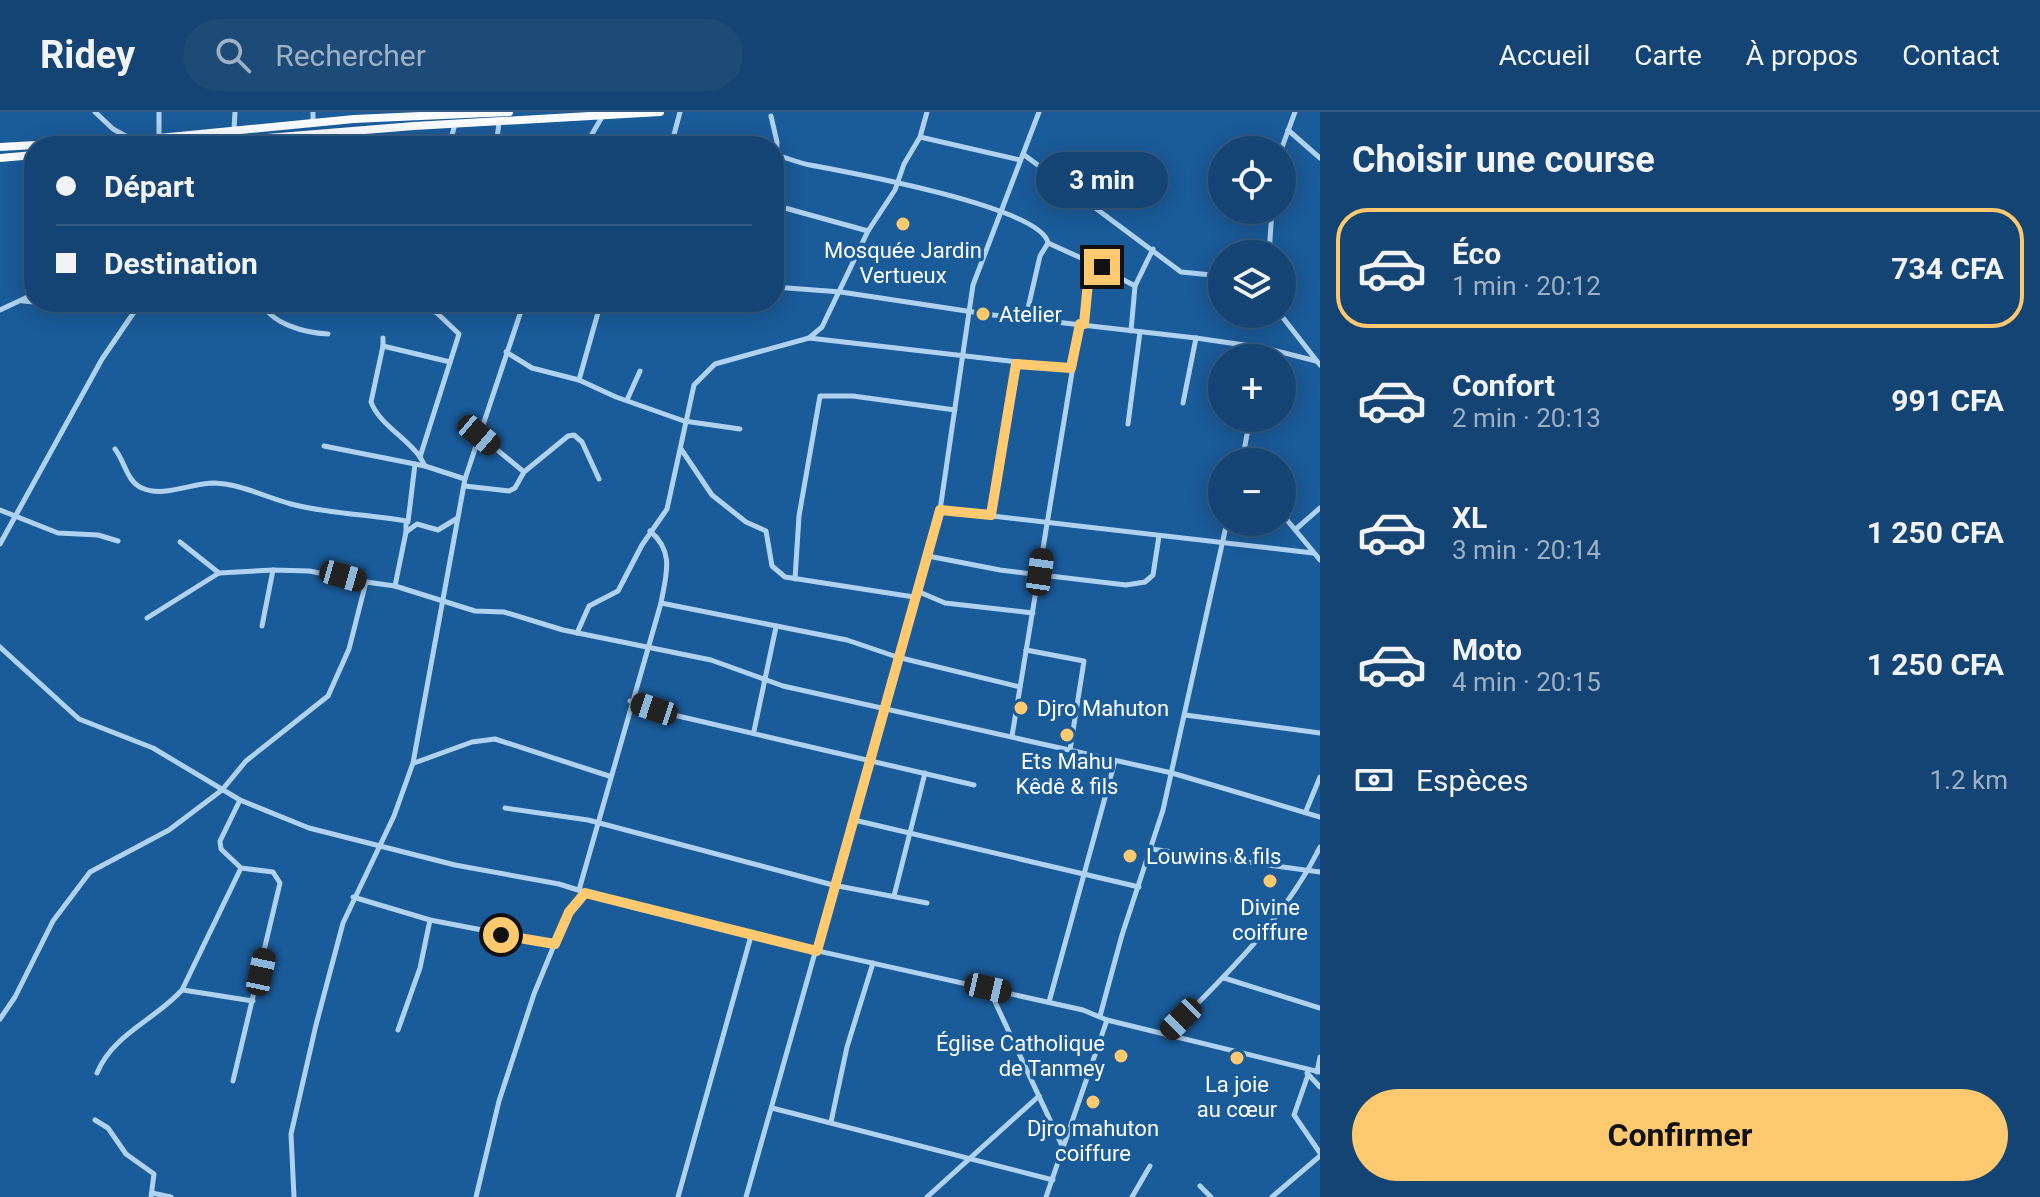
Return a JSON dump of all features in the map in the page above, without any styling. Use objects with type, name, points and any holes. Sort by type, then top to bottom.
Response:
[{"type":"main road","points":[[178,136],[313,117],[509,112]]},
{"type":"main road","points":[[303,136],[660,112]]},
{"type":"main road","points":[[0,147],[24,146]]},
{"type":"main road","points":[[0,158],[24,156]]},
{"type":"street","points":[[95,112],[127,136]]},
{"type":"street","points":[[159,112],[159,136]]},
{"type":"street","points":[[234,130],[235,112]]},
{"type":"street","points":[[674,136],[680,112]]},
{"type":"street","points":[[809,338],[830,315],[868,231],[899,183],[920,137],[927,112]]},
{"type":"street","points":[[746,1197],[940,510],[973,285],[999,210],[1039,112]]},
{"type":"street","points":[[1286,136],[1295,112]]},
{"type":"street","points":[[771,116],[773,136]]},
{"type":"street","points":[[591,136],[602,117]]},
{"type":"street","points":[[497,136],[499,123]]},
{"type":"street","points":[[452,136],[455,124]]},
{"type":"street","points":[[1288,130],[1320,158]]},
{"type":"street","points":[[353,131],[353,136]]},
{"type":"street","points":[[920,137],[1022,157],[1181,272],[1208,275]]},
{"type":"street","points":[[784,157],[999,210],[1044,234],[1048,243],[1135,286]]},
{"type":"street","points":[[784,207],[868,231]]},
{"type":"street","points":[[1026,317],[1040,256],[1048,243]]},
{"type":"street","points":[[1131,331],[1135,286],[1153,249]]},
{"type":"street","points":[[1012,736],[1090,262]]},
{"type":"street","points":[[784,288],[841,292],[1237,344]]},
{"type":"street","points":[[0,310],[23,301]]},
{"type":"street","points":[[0,544],[12,516],[102,359],[134,312]]},
{"type":"street","points":[[268,312],[295,328],[328,334]]},
{"type":"street","points":[[294,1197],[291,1134],[316,1025],[353,897],[380,847],[413,763],[465,482],[520,312]]},
{"type":"street","points":[[579,380],[598,312]]},
{"type":"street","points":[[420,457],[458,329],[437,313]]},
{"type":"street","points":[[1291,328],[1318,363]]},
{"type":"street","points":[[1128,424],[1140,332]]},
{"type":"street","points":[[577,633],[589,606],[594,601],[610,598],[618,591],[650,531],[667,509],[694,385],[715,364],[809,338],[1071,368]]},
{"type":"street","points":[[1183,403],[1196,338]]},
{"type":"street","points":[[425,466],[411,443],[380,416],[371,402],[383,342],[450,362]]},
{"type":"street","points":[[506,352],[532,368],[579,380],[684,421],[740,429]]},
{"type":"street","points":[[1296,357],[1318,363]]},
{"type":"street","points":[[991,515],[1016,364]]},
{"type":"street","points":[[627,400],[640,371]]},
{"type":"street","points":[[795,579],[799,516],[820,396],[853,396],[955,410]]},
{"type":"street","points":[[479,435],[524,472]]},
{"type":"street","points":[[324,446],[425,466],[465,482],[509,491],[515,488],[524,472],[568,436],[574,435],[582,442],[599,479]]},
{"type":"street","points":[[680,448],[712,495],[746,522],[756,523],[766,531],[772,566],[785,577],[916,594],[945,603],[1033,613]]},
{"type":"street","points":[[115,449],[124,460],[131,480],[156,493],[216,483],[243,487],[294,505],[406,521],[438,530],[457,519]]},
{"type":"street","points":[[395,586],[415,464]]},
{"type":"street","points":[[1320,508],[1296,529],[1320,560]]},
{"type":"street","points":[[0,510],[58,533],[98,535],[118,541]]},
{"type":"street","points":[[940,510],[1313,553]]},
{"type":"street","points":[[406,532],[417,524]]},
{"type":"street","points":[[476,1197],[512,1058],[555,944],[582,891],[609,776],[661,603],[668,564],[667,550],[650,531]]},
{"type":"street","points":[[928,556],[1000,570],[1040,572],[1112,584],[1145,582],[1153,575],[1159,536]]},
{"type":"street","points":[[1100,1016],[1172,773],[1224,536]]},
{"type":"street","points":[[180,542],[219,573]]},
{"type":"street","points":[[262,626],[273,570]]},
{"type":"street","points":[[147,618],[219,573],[309,571],[395,586],[445,599],[475,611],[504,612],[645,649],[711,660],[783,686],[1172,773],[1320,817]]},
{"type":"street","points":[[0,1019],[53,921],[90,872],[169,830],[222,790],[246,761],[328,696],[349,649],[366,582]]},
{"type":"street","points":[[661,603],[847,640],[897,657],[1020,687]]},
{"type":"street","points":[[754,731],[776,627]]},
{"type":"street","points":[[0,647],[79,719],[162,753],[240,800],[309,828],[380,847],[582,891],[751,936],[1049,1002],[1107,1020],[1319,1072],[1320,1057]]},
{"type":"street","points":[[1026,650],[1084,661],[1070,750]]},
{"type":"street","points":[[630,701],[678,716],[754,731],[974,785]]},
{"type":"street","points":[[1185,715],[1320,733]]},
{"type":"street","points":[[413,763],[472,742],[495,739],[609,776]]},
{"type":"street","points":[[1049,1002],[1115,761]]},
{"type":"street","points":[[894,896],[925,773]]},
{"type":"street","points":[[1306,811],[1320,777]]},
{"type":"street","points":[[233,1081],[280,883],[273,872],[241,868],[225,855],[220,841],[240,800]]},
{"type":"street","points":[[505,808],[599,822],[833,885],[927,903]]},
{"type":"street","points":[[854,820],[1139,887]]},
{"type":"street","points":[[1166,1035],[1224,978],[1308,872],[1320,847]]},
{"type":"street","points":[[1151,849],[1320,872]]},
{"type":"street","points":[[97,1073],[105,1053],[118,1040],[168,1005],[182,990],[241,868]]},
{"type":"street","points":[[353,897],[430,920],[555,944]]},
{"type":"street","points":[[398,1030],[420,968],[430,920]]},
{"type":"street","points":[[678,1197],[751,936]]},
{"type":"street","points":[[831,1122],[847,1047],[873,963]]},
{"type":"street","points":[[1224,978],[1320,1008]]},
{"type":"street","points":[[988,988],[1017,1043],[1064,1150]]},
{"type":"street","points":[[182,990],[253,1001]]},
{"type":"street","points":[[1046,1197],[1107,1020]]},
{"type":"street","points":[[1300,1066],[1320,1087]]},
{"type":"street","points":[[1272,1197],[1320,1155],[1294,1115],[1308,1075]]},
{"type":"street","points":[[927,1197],[1039,1096]]},
{"type":"street","points":[[772,1108],[1053,1180]]},
{"type":"street","points":[[95,1120],[108,1128],[126,1154],[154,1174],[151,1195],[171,1197]]},
{"type":"street","points":[[1132,1197],[1150,1166]]},
{"type":"street","points":[[1200,1186],[1211,1197]]},
{"type":"place","name":"Mosquée Jardin Vertueux","points":[[903,224]]},
{"type":"place","name":"Atelier","points":[[983,314]]},
{"type":"place","name":"Djro Mahuton","points":[[1021,708]]},
{"type":"place","name":"Ets Mahu Kêdê & fils","points":[[1067,735]]},
{"type":"place","name":"Louwins & fils","points":[[1130,856]]},
{"type":"place","name":"Divine coiffure","points":[[1270,881]]},
{"type":"place","name":"Église Catholique de Tanmey","points":[[1121,1056]]},
{"type":"place","name":"La joie au cœur","points":[[1237,1058]]},
{"type":"place","name":"Djro mahuton coiffure","points":[[1093,1102]]},
{"type":"route","points":[[501,935],[555,944],[569,912],[585,893],[659,914],[817,951],[940,510],[991,515],[1016,364],[1071,368],[1080,324],[1084,324],[1090,262],[1102,267]]}]
